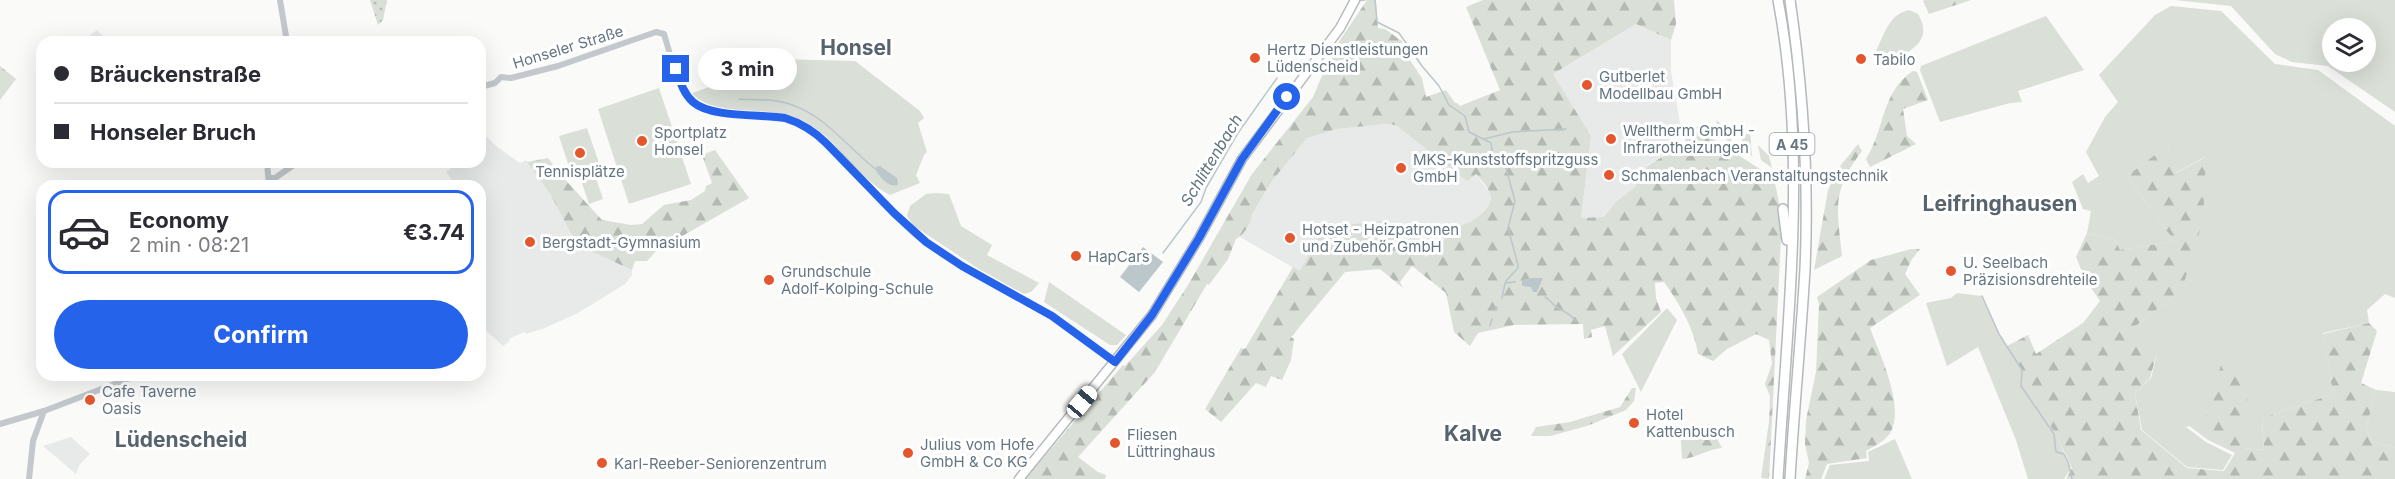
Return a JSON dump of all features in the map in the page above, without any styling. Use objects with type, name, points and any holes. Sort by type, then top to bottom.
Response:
[{"type":"highway","name":"A 45","points":[[1778,0],[1784,39],[1791,125],[1791,267],[1778,479]]},
{"type":"highway","name":"A 45","points":[[1790,0],[1802,105],[1805,267],[1790,479]]},
{"type":"highway","points":[[1783,209],[1791,267]]},
{"type":"highway","points":[[1805,267],[1811,210]]},
{"type":"main road","points":[[1019,479],[1152,315],[1181,270],[1242,159],[1340,28],[1355,0]]},
{"type":"street","points":[[280,0],[286,36]]},
{"type":"street","name":"Honseler Straße","points":[[486,85],[495,83],[501,77],[511,78],[558,66],[656,32],[664,34],[684,89],[696,104],[719,112],[785,118],[804,126],[823,139],[922,239],[955,262],[1052,316],[1115,362]]},
{"type":"street","points":[[268,168],[269,178],[275,178],[289,168]]},
{"type":"street","points":[[0,424],[44,411],[122,381]]},
{"type":"street","points":[[29,479],[31,450],[44,411]]},
{"type":"shaded area","points":[[1636,24],[1671,40],[1671,71],[1680,123],[1677,148],[1647,165],[1643,173],[1636,176],[1636,186],[1602,217],[1581,218],[1591,136],[1553,74]]},
{"type":"shaded area","points":[[97,30],[103,36],[89,36]]},
{"type":"shaded area","points":[[1379,124],[1396,125],[1401,128],[1467,181],[1475,173],[1490,193],[1491,202],[1488,210],[1465,225],[1458,226],[1425,257],[1299,271],[1240,237],[1272,181],[1306,138],[1337,129]]},
{"type":"shaded area","name":"Bergstadt-Gymnasium","points":[[486,138],[520,163],[526,160],[551,195],[571,234],[588,250],[632,270],[632,275],[625,284],[578,313],[545,328],[526,334],[524,332],[509,339],[510,341],[503,346],[486,330],[486,180],[452,180],[446,172],[451,168],[486,168]]},
{"type":"shaded area","points":[[880,166],[897,178],[898,185],[890,185],[881,178],[874,168]]},
{"type":"shaded area","points":[[1143,247],[1163,262],[1139,292],[1120,277]]},
{"type":"shaded area","points":[[1543,278],[1537,292],[1533,292],[1531,287],[1522,286],[1522,280]]},
{"type":"shaded area","points":[[71,437],[90,454],[80,464],[76,474],[43,446]]},
{"type":"green space","points":[[370,0],[387,0],[383,20],[378,25]]},
{"type":"green space","points":[[1367,0],[1376,0],[1378,28],[1385,29],[1403,42],[1399,44],[1422,78],[1426,97],[1446,90],[1460,106],[1500,90],[1466,7],[1483,0],[1674,0],[1676,24],[1671,40],[1636,24],[1553,74],[1591,136],[1581,218],[1603,217],[1616,202],[1636,186],[1636,176],[1643,173],[1647,166],[1685,143],[1686,127],[1698,127],[1702,132],[1774,178],[1781,213],[1781,237],[1769,479],[1761,478],[1769,422],[1770,396],[1765,384],[1772,364],[1769,340],[1756,334],[1727,349],[1713,361],[1698,354],[1685,316],[1664,282],[1655,283],[1656,298],[1661,312],[1613,356],[1605,326],[1591,330],[1592,337],[1584,339],[1583,324],[1514,325],[1478,333],[1470,346],[1454,332],[1446,293],[1412,266],[1400,282],[1403,288],[1380,269],[1345,272],[1291,337],[1294,339],[1291,360],[1282,380],[1271,376],[1266,387],[1256,383],[1221,422],[1205,409],[1241,348],[1245,349],[1293,267],[1300,271],[1324,227],[1383,221],[1426,257],[1458,226],[1474,219],[1488,207],[1491,197],[1489,191],[1476,174],[1467,181],[1396,125],[1384,124],[1337,129],[1307,138],[1272,181],[1247,228],[1236,239],[1228,259],[1209,285],[1207,284],[1155,372],[1078,457],[1098,472],[1106,475],[1105,479],[1025,479],[1123,365],[1125,366],[1162,325],[1188,285],[1252,174],[1313,97],[1332,52]]},
{"type":"green space","points":[[1971,0],[1929,14],[1923,1]]},
{"type":"green space","points":[[2175,0],[2395,0],[2395,112],[2337,72],[2376,72],[2376,18],[2322,18],[2322,65],[2292,62],[2275,54],[2231,6]]},
{"type":"green space","points":[[2171,6],[2221,11],[2275,64],[2318,70],[2395,126],[2395,298],[2385,294],[2367,310],[2369,323],[2323,333],[2333,394],[2262,418],[2264,450],[2243,448],[2204,423],[2186,427],[2206,442],[2232,455],[2223,470],[2187,467],[2142,430],[2135,393],[2151,378],[2157,354],[2133,328],[2177,294],[2205,157],[2175,173],[2168,145],[2127,176],[2165,229],[2177,241],[2120,250],[2115,240],[2087,233],[2091,211],[2083,209],[2072,182],[2083,174],[2088,183],[2099,176],[2086,152],[2105,117],[2118,102],[2099,75],[2155,15]]},
{"type":"green space","points":[[1909,10],[1918,14],[1923,32],[1921,39],[1911,50],[1888,66],[1881,59],[1881,54],[1876,51],[1892,21],[1902,12]]},
{"type":"green space","points":[[2046,16],[2084,70],[2018,91],[2022,102],[2010,103],[1940,122],[1920,70],[1921,66]]},
{"type":"green space","points":[[775,59],[855,61],[920,111],[924,118],[918,123],[927,152],[916,175],[920,183],[890,195],[865,177],[833,143],[808,124],[782,114],[712,105],[692,93],[727,81],[730,87],[749,82],[745,60],[755,62]]},
{"type":"green space","points":[[0,66],[16,79],[0,100]]},
{"type":"green space","points":[[1913,71],[1917,72],[1928,100],[1903,109],[1907,136],[1916,144],[1870,167],[1866,159],[1877,136],[1889,100],[1895,89]]},
{"type":"green space","name":"Sportplatz Honsel","points":[[659,88],[691,184],[629,204],[598,109]]},
{"type":"green space","points":[[1716,120],[1729,131],[1732,144],[1719,134]]},
{"type":"green space","name":"Tennisplätze","points":[[587,128],[601,169],[594,172],[603,199],[589,204],[580,177],[573,179],[559,136]]},
{"type":"green space","points":[[1750,129],[1752,156],[1743,150],[1740,143]]},
{"type":"green space","points":[[1858,144],[1862,151],[1845,178],[1838,201],[1842,256],[1814,270],[1828,190],[1837,170]]},
{"type":"green space","points":[[1758,145],[1769,156],[1772,168],[1761,160]]},
{"type":"green space","points":[[2168,145],[2176,173],[2206,157],[2203,220],[2180,296],[2177,294],[2133,328],[2157,353],[2150,378],[2135,393],[2141,430],[2187,468],[2224,471],[2235,453],[2208,440],[2188,425],[2204,423],[2221,365],[2249,381],[2243,448],[2264,450],[2262,418],[2333,394],[2323,334],[2369,323],[2377,331],[2361,383],[2376,390],[2366,429],[2372,441],[2395,448],[2395,479],[2066,479],[2072,468],[2056,434],[2021,384],[2022,370],[2007,346],[2028,335],[2036,354],[2083,323],[2100,301],[2085,279],[2076,257],[2087,233],[2115,240],[2120,250],[2176,241],[2127,176]]},
{"type":"green space","points":[[715,150],[749,198],[670,243],[665,241],[647,261],[635,261],[632,270],[588,250],[571,234],[551,195],[527,162],[548,158],[602,220],[631,225],[642,224],[664,205],[691,200],[705,191],[706,186],[712,183],[702,155]]},
{"type":"green space","points":[[926,194],[949,194],[961,226],[992,245],[987,255],[1039,283],[1031,292],[1024,294],[979,269],[914,226],[907,216],[910,206]]},
{"type":"green space","points":[[1911,249],[1920,249],[1905,274],[1920,295],[1870,328],[1894,400],[1893,428],[1884,440],[1866,451],[1867,458],[1827,464],[1821,479],[1805,479],[1809,463],[1805,444],[1806,420],[1816,372],[1819,304],[1817,297],[1871,260]]},
{"type":"green space","points":[[1049,282],[1126,335],[1117,345],[1110,345],[1044,302]]},
{"type":"green space","points":[[1957,293],[1982,296],[1999,334],[2022,370],[2039,409],[2056,434],[2071,468],[2064,479],[2028,479],[2016,440],[1978,347],[1947,366],[1926,303],[1951,298]]},
{"type":"green space","points":[[1667,308],[1677,320],[1641,392],[1622,354]]},
{"type":"green space","points":[[1632,388],[1636,388],[1634,401],[1626,410],[1587,426],[1550,436],[1531,436],[1536,427],[1570,422],[1620,407]]},
{"type":"green space","points":[[2376,390],[2395,392],[2395,448],[2372,441],[2366,429]]},
{"type":"green space","points":[[1709,424],[1722,448],[1682,459],[1681,440]]},
{"type":"green space","points":[[1895,439],[1912,479],[1824,479],[1830,465],[1869,461],[1868,452]]},
{"type":"waterway","name":"Schlittenbach","points":[[1357,1],[1365,0]]},
{"type":"waterway","points":[[1375,0],[1377,22],[1399,33],[1439,86],[1449,105],[1465,116],[1469,132],[1491,143],[1494,162],[1506,168],[1515,201],[1508,228],[1518,265],[1506,281]]},
{"type":"waterway","name":"Schlittenbach","points":[[1163,253],[1201,202],[1206,188],[1238,133],[1277,78]]},
{"type":"waterway","points":[[739,99],[766,100],[796,106],[832,129],[874,168]]},
{"type":"waterway","points":[[1484,139],[1512,132],[1566,129]]},
{"type":"waterway","points":[[1502,298],[1505,283],[1515,282]]},
{"type":"waterway","points":[[1982,296],[1999,334],[2022,370],[2021,386],[2054,434],[2056,452],[2064,454],[2072,479]]},
{"type":"waterway","points":[[1545,297],[1576,321]]},
{"type":"waterway","points":[[1490,326],[1492,319]]},
{"type":"place","name":"Hertz Dienstleistungen Lüdenscheid","points":[[1255,58]]},
{"type":"place","name":"Tabilo","points":[[1861,59]]},
{"type":"place","name":"Gutberlet Modellbau GmbH","points":[[1587,85]]},
{"type":"place","name":"Welltherm GmbH - Infrarotheizungen","points":[[1611,139]]},
{"type":"place","name":"Sportplatz Honsel","points":[[642,141]]},
{"type":"place","name":"Tennisplätze","points":[[580,153]]},
{"type":"place","name":"MKS-Kunststoffspritzguss GmbH","points":[[1401,168]]},
{"type":"place","name":"Schmalenbach Veranstaltungstechnik","points":[[1609,175]]},
{"type":"place","name":"Hotset - Heizpatronen und Zubehör GmbH","points":[[1290,238]]},
{"type":"place","name":"Bergstadt-Gymnasium","points":[[530,242]]},
{"type":"place","name":"HapCars","points":[[1076,256]]},
{"type":"place","name":"U. Seelbach Präzisionsdrehteile","points":[[1951,271]]},
{"type":"place","name":"Grundschule Adolf-Kolping-Schule","points":[[769,280]]},
{"type":"place","name":"Cafe Taverne Oasis","points":[[90,400]]},
{"type":"place","name":"Hotel Kattenbusch","points":[[1634,423]]},
{"type":"place","name":"Fliesen Lüttringhaus","points":[[1115,443]]},
{"type":"place","name":"Julius vom Hofe GmbH & Co KG","points":[[908,453]]},
{"type":"place","name":"Karl-Reeber-Seniorenzentrum","points":[[602,463]]},
{"type":"district","name":"Honsel","points":[[856,47]]},
{"type":"district","name":"Leifringhausen","points":[[2000,203]]},
{"type":"district","name":"Kalve","points":[[1473,433]]},
{"type":"district","name":"Lüdenscheid","points":[[181,439]]},
{"type":"route","points":[[676,69],[686,93],[701,107],[719,112],[785,118],[812,131],[915,234],[962,266],[1052,316],[1115,362],[1152,315],[1181,270],[1242,159],[1287,97]]}]
